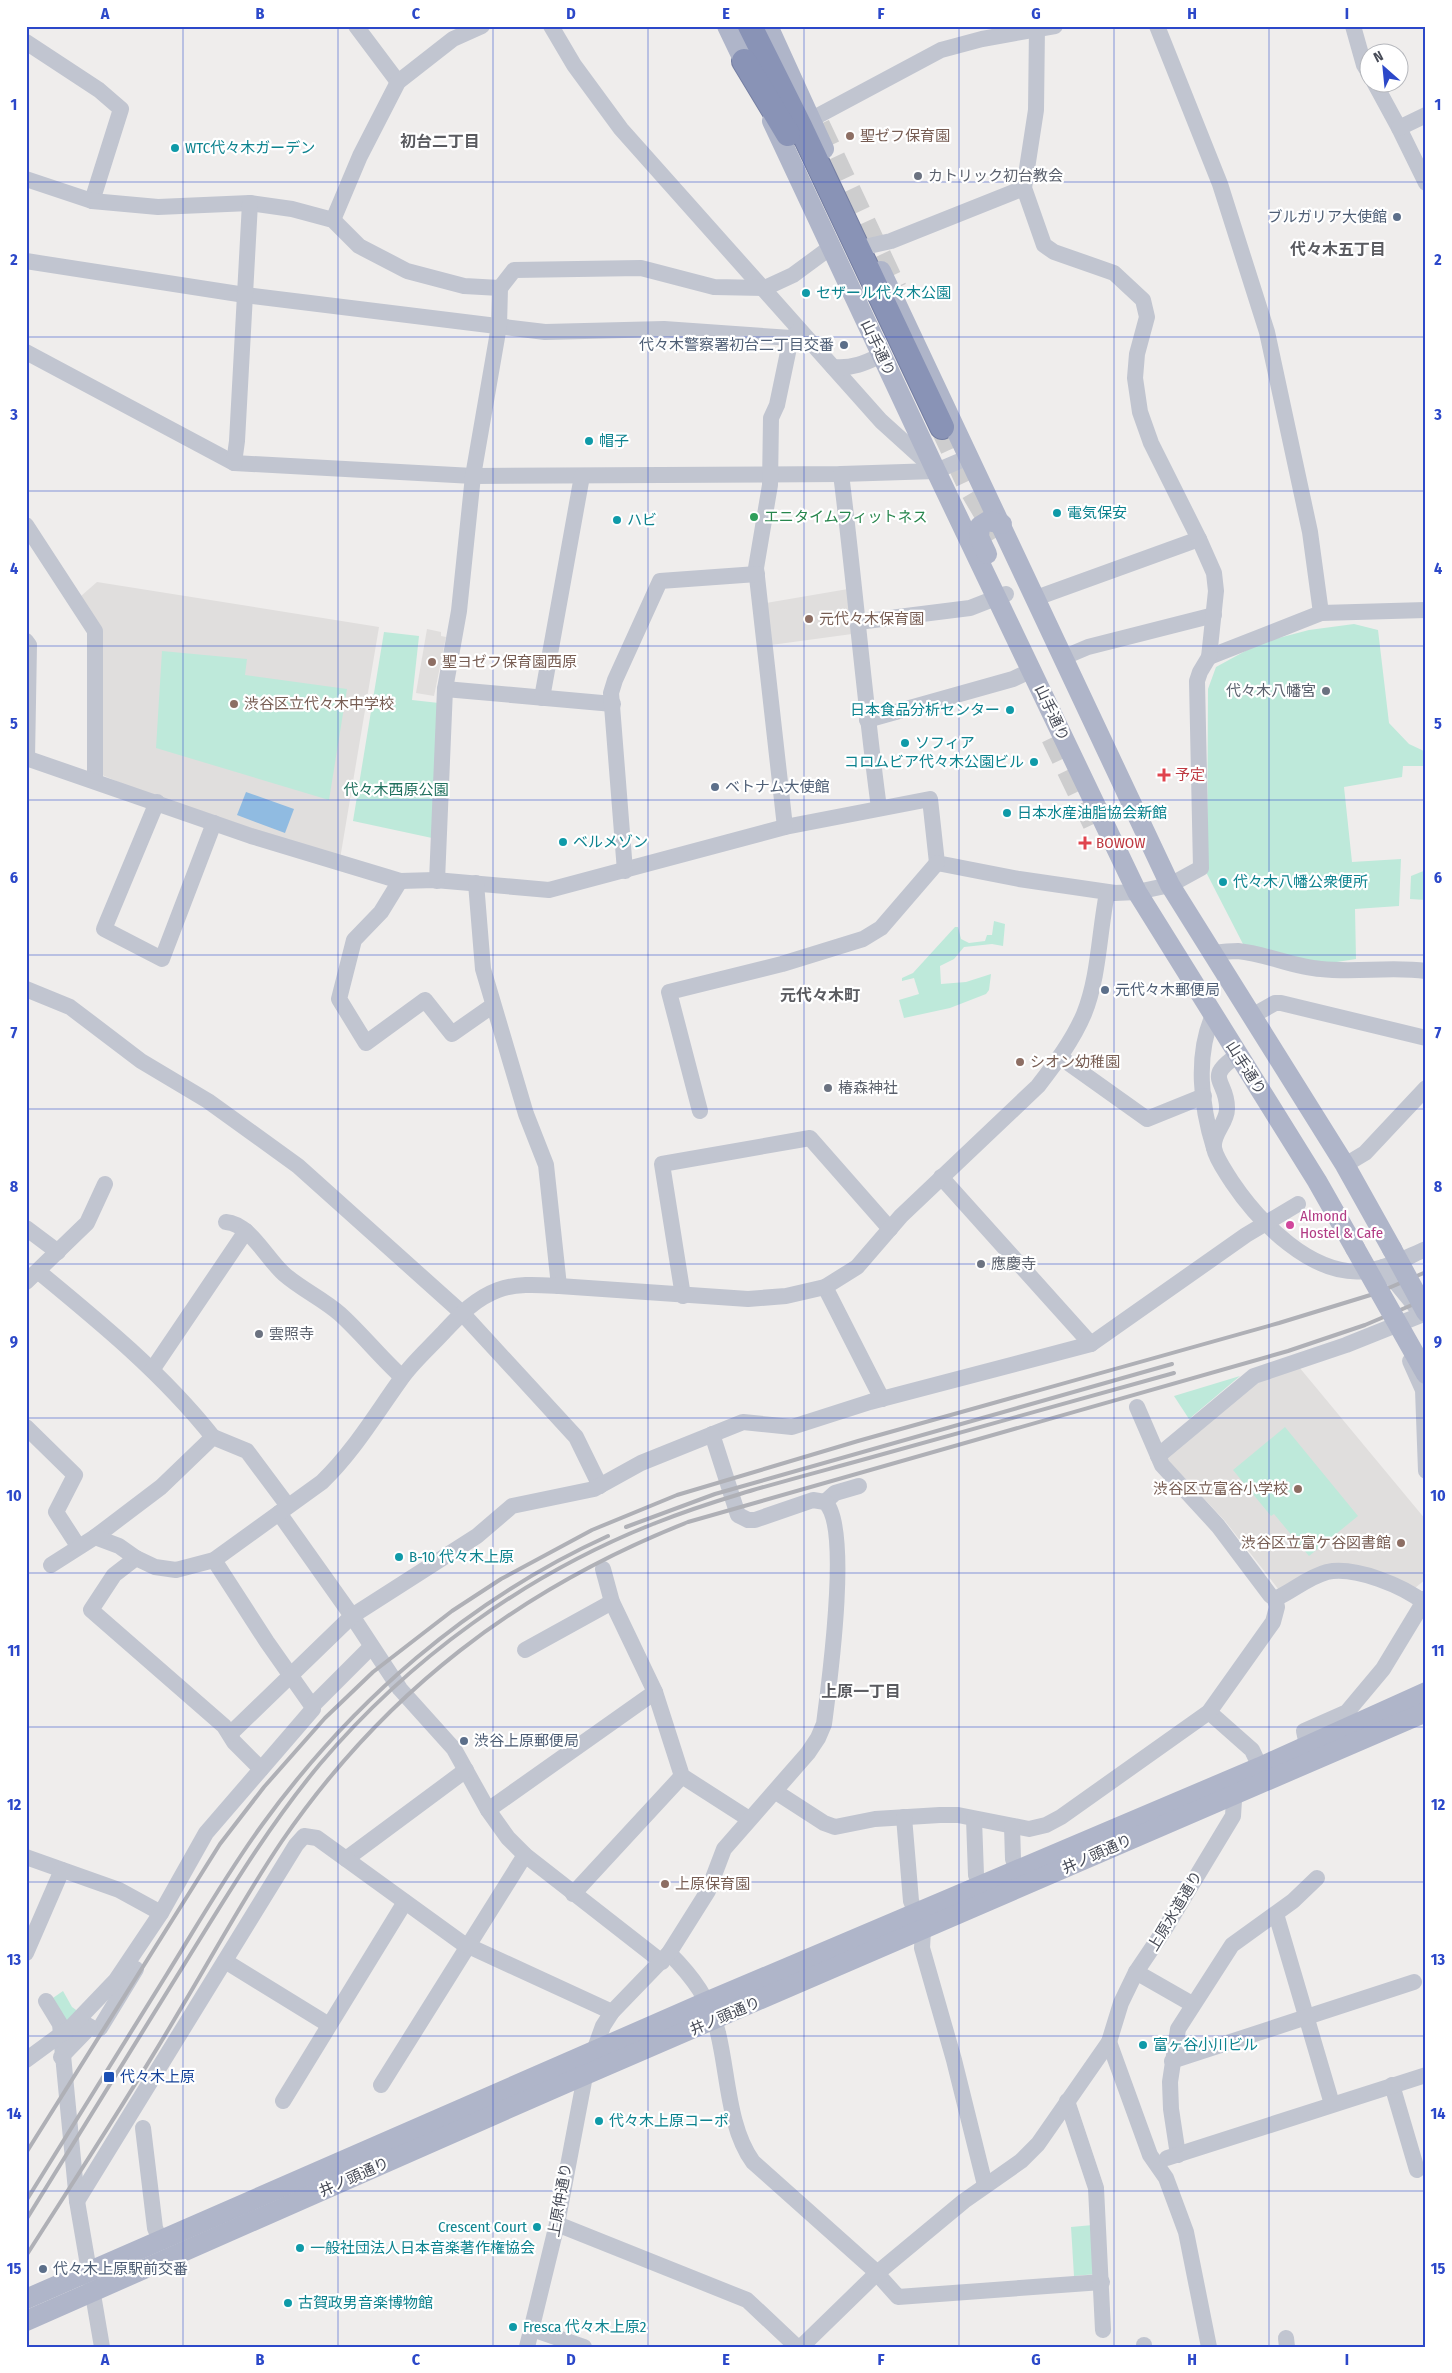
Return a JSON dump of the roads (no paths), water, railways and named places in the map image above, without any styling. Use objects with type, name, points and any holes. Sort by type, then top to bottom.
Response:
[{"type":"highway","points":[[744,61],[784,126],[815,185],[936,430],[800,126],[750,26]]},
{"type":"main road","name":"山手通り","points":[[727,26],[936,471],[1002,596],[1028,662],[1137,892],[1317,1181],[1426,1374]]},
{"type":"main road","points":[[768,26],[810,120],[1002,524],[1062,658],[1170,885],[1346,1165],[1392,1249],[1424,1313]]},
{"type":"main road","points":[[1002,524],[988,521],[983,522],[978,531],[1002,596]]},
{"type":"main road","points":[[1096,728],[1109,785],[1129,829],[1122,836],[1107,832]]},
{"type":"main road","name":"井ノ頭通り","points":[[26,2322],[714,2021],[920,1922],[1229,1788],[1260,1767],[1426,1692]]},
{"type":"main road","name":"井ノ頭通り","points":[[26,2299],[706,2002],[920,1922],[980,1887],[1017,1871],[1426,1712]]},
{"type":"street","points":[[356,26],[398,82]]},
{"type":"street","points":[[333,220],[360,156],[398,82],[454,39],[482,26]]},
{"type":"street","points":[[551,26],[579,73],[621,129],[764,288],[796,334],[833,367],[895,436],[936,471]]},
{"type":"street","points":[[810,120],[941,50],[982,39],[1055,26]]},
{"type":"street","points":[[1158,26],[1220,184],[1266,332],[1310,532],[1321,613]]},
{"type":"street","points":[[1353,26],[1360,51]]},
{"type":"street","points":[[937,863],[1107,893],[1137,892],[1170,885],[1201,868],[1198,681],[1200,672],[1209,657],[1216,591],[1214,573],[1151,443],[1140,412],[1135,378],[1137,354],[1147,317],[1143,300],[1118,276],[1054,252],[1044,245],[1024,188],[1036,110],[1037,28]]},
{"type":"street","points":[[26,42],[99,90],[120,109],[92,201]]},
{"type":"street","points":[[1379,92],[1426,184]]},
{"type":"street","points":[[1399,128],[1426,115]]},
{"type":"street","points":[[26,179],[92,201],[158,207],[250,204],[292,209],[333,220],[359,246],[407,271],[464,286],[500,288]]},
{"type":"street","points":[[869,246],[891,241],[1024,188]]},
{"type":"street","points":[[234,463],[237,441],[250,204]]},
{"type":"street","points":[[436,880],[445,689],[460,611],[473,476],[499,326],[500,288],[514,270],[641,268],[714,287],[764,288],[793,276],[831,247]]},
{"type":"street","points":[[26,260],[245,295],[545,332],[664,329],[796,334]]},
{"type":"street","points":[[785,827],[756,574],[770,474],[771,418],[777,405],[796,334]]},
{"type":"street","points":[[26,352],[234,463],[473,476],[841,474],[936,471],[969,457]]},
{"type":"street","points":[[833,367],[846,368],[856,366],[882,355]]},
{"type":"street","points":[[841,474],[867,720],[879,808]]},
{"type":"street","points":[[542,698],[582,476]]},
{"type":"street","points":[[26,525],[95,631],[96,780]]},
{"type":"street","points":[[1036,598],[1199,539]]},
{"type":"street","points":[[625,871],[612,687],[660,581],[756,574]]},
{"type":"street","points":[[858,622],[970,608],[1002,596]]},
{"type":"street","points":[[1209,657],[1321,613],[1426,610]]},
{"type":"street","points":[[1062,658],[1088,647],[1214,615]]},
{"type":"street","points":[[26,641],[29,645],[26,758],[96,780],[214,823],[400,881],[436,880],[549,890],[785,827],[930,799],[937,863],[881,928],[863,939],[782,964],[669,992],[700,1111]]},
{"type":"street","points":[[867,720],[1013,678],[1028,662]]},
{"type":"street","points":[[445,689],[612,704]]},
{"type":"street","points":[[157,802],[104,929],[162,959],[214,823]]},
{"type":"street","points":[[400,881],[381,912],[354,940],[339,999],[366,1043],[425,1000],[452,1034],[492,1006]]},
{"type":"street","points":[[476,883],[483,969],[492,1006],[526,1114],[546,1165],[559,1286]]},
{"type":"street","points":[[95,1537],[119,1546],[136,1558],[155,1567],[176,1570],[214,1560],[322,1482],[334,1471],[364,1435],[402,1377],[462,1313],[478,1299],[500,1289],[530,1285],[559,1286],[628,1289],[683,1296],[748,1299],[786,1296],[825,1287],[857,1267],[941,1177],[1038,1086],[1060,1056],[1084,1014],[1098,956],[1107,893]]},
{"type":"street","points":[[1211,953],[1236,951],[1258,954],[1306,968],[1337,971],[1405,968],[1426,970]]},
{"type":"street","points":[[26,989],[70,1007],[141,1061],[208,1101],[298,1166],[462,1313],[576,1437],[600,1486]]},
{"type":"street","points":[[1252,1016],[1275,1003],[1281,1003],[1426,1038]]},
{"type":"street","points":[[1213,1015],[1202,1049],[1204,1096],[1208,1129],[1214,1148],[1237,1189],[1266,1224],[1303,1253],[1332,1266],[1365,1271],[1383,1267],[1426,1249]]},
{"type":"street","points":[[1214,1148],[1215,1139],[1227,1112],[1226,1099],[1218,1075],[1222,1066],[1238,1055]]},
{"type":"street","points":[[1060,1056],[1147,1120],[1204,1096]]},
{"type":"street","points":[[1346,1165],[1365,1153],[1426,1088]]},
{"type":"street","points":[[683,1296],[662,1164],[810,1138],[890,1230]]},
{"type":"street","points":[[941,1177],[1091,1344]]},
{"type":"street","points":[[105,1184],[87,1223],[32,1277],[119,1337],[195,1414],[213,1437],[248,1451],[371,1647],[405,1696],[454,1749],[488,1810],[508,1838],[525,1855],[573,1894],[692,1976],[714,2021],[730,2102],[746,2153],[753,2162],[876,2274],[898,2297],[1102,2282]]},
{"type":"street","points":[[230,1734],[352,1616],[477,1536],[512,1506],[600,1486],[641,1463],[743,1422],[792,1427],[882,1399],[1091,1344],[1246,1235],[1298,1204]]},
{"type":"street","points":[[226,1222],[236,1223],[246,1230],[284,1274],[339,1314],[378,1356],[402,1377]]},
{"type":"street","points":[[26,1228],[58,1252]]},
{"type":"street","points":[[152,1370],[246,1230]]},
{"type":"street","points":[[1158,1456],[1254,1376],[1396,1326],[1424,1313],[1383,1267]]},
{"type":"street","points":[[825,1287],[882,1399]]},
{"type":"street","points":[[1396,1326],[1423,1390],[1426,1471]]},
{"type":"street","points":[[776,1792],[824,1823],[835,1827],[904,1817],[940,1815],[974,1818],[1029,1829],[1046,1825],[1061,1817],[1209,1712],[1273,1622],[1277,1608],[1275,1599],[1218,1526],[1162,1465],[1137,1407]]},
{"type":"street","points":[[26,1427],[75,1475],[56,1512],[78,1546]]},
{"type":"street","points":[[712,1434],[738,1515],[755,1520],[813,1500],[825,1502],[835,1493],[859,1486]]},
{"type":"street","points":[[50,1565],[95,1537],[161,1487],[213,1437]]},
{"type":"street","name":"上原仲通り","points":[[527,2347],[557,2224],[585,2076],[592,2053],[612,2012],[666,1957],[708,1891],[724,1849],[749,1819],[776,1792],[808,1753],[818,1738],[824,1724],[838,1569],[833,1512],[825,1502]]},
{"type":"street","points":[[136,1558],[114,1575],[91,1610],[224,1726],[234,1742],[261,1769]]},
{"type":"street","points":[[214,1560],[312,1706]]},
{"type":"street","points":[[603,1569],[612,1602],[655,1692],[682,1776],[749,1819]]},
{"type":"street","points":[[1275,1599],[1328,1572],[1349,1571],[1370,1576],[1425,1601],[1383,1669],[1347,1712],[1304,1731],[1307,1745]]},
{"type":"street","points":[[526,1650],[612,1602]]},
{"type":"street","points":[[61,2057],[121,1973],[160,1913],[206,1833],[313,1709],[312,1706],[371,1647]]},
{"type":"street","points":[[488,1810],[655,1692]]},
{"type":"street","points":[[1209,1712],[1252,1750],[1260,1767]]},
{"type":"street","points":[[346,1859],[466,1770]]},
{"type":"street","points":[[573,1894],[682,1776]]},
{"type":"street","name":"上原水道通り","points":[[801,2347],[876,2274],[985,2186],[1021,2161],[1038,2144],[1109,2042],[1121,2003],[1136,1972],[1164,1932],[1233,1816],[1235,1807],[1229,1788]]},
{"type":"street","points":[[904,1817],[911,1898],[920,1922],[922,1948],[954,2060],[985,2186]]},
{"type":"street","points":[[974,1818],[976,1875],[980,1887]]},
{"type":"street","points":[[1012,1826],[1013,1859],[1017,1871]]},
{"type":"street","points":[[77,2201],[300,1839],[308,1836],[317,1838],[462,1943],[612,2012]]},
{"type":"street","points":[[381,2085],[525,1855]]},
{"type":"street","points":[[26,1857],[119,1890],[160,1913]]},
{"type":"street","points":[[26,1953],[62,1870]]},
{"type":"street","points":[[1178,2155],[1171,2110],[1172,2061],[1178,2029],[1192,2004],[1232,1946],[1276,1914],[1317,1878]]},
{"type":"street","points":[[283,2101],[405,1902]]},
{"type":"street","points":[[1276,1914],[1332,2104]]},
{"type":"street","points":[[225,1961],[329,2025]]},
{"type":"street","points":[[85,2023],[96,2029],[100,2028],[139,1965]]},
{"type":"street","points":[[1136,1972],[1192,2004]]},
{"type":"street","points":[[1172,2061],[1414,1982]]},
{"type":"street","points":[[46,2001],[60,2024],[61,2057],[77,2201],[102,2347]]},
{"type":"street","points":[[26,2060],[60,2036],[85,2023]]},
{"type":"street","points":[[1109,2042],[1150,2155],[1166,2178],[1186,2232],[1209,2347]]},
{"type":"street","points":[[1155,2162],[1426,2075]]},
{"type":"street","points":[[1392,2085],[1417,2170]]},
{"type":"street","points":[[1067,2101],[1096,2188],[1103,2330]]},
{"type":"street","points":[[143,2128],[155,2228],[158,2235],[166,2238]]},
{"type":"street","points":[[557,2224],[748,2300],[797,2347]]},
{"type":"street","points":[[532,2329],[584,2347]]},
{"type":"water","points":[[246,792],[294,809],[285,833],[237,815]]},
{"type":"tunnel","points":[[818,125],[895,289]]},
{"type":"tunnel","points":[[942,427],[970,487],[999,536]]},
{"type":"tunnel","points":[[1053,737],[1099,833]]},
{"type":"railway","points":[[26,2153],[220,1844],[264,1787],[325,1718],[373,1672],[452,1611],[501,1579],[592,1530],[677,1495],[858,1441],[1279,1323],[1377,1293],[1426,1272]]},
{"type":"railway","points":[[26,2256],[140,2076],[268,1862],[322,1787],[365,1737],[411,1692],[460,1650],[512,1613],[568,1579],[626,1549],[688,1522],[1288,1351],[1365,1325],[1426,1299]]},
{"type":"railway","points":[[626,1527],[715,1494],[1172,1364]]},
{"type":"railway","points":[[26,2220],[262,1841],[300,1789],[320,1764],[392,1689],[431,1655],[472,1624],[559,1568],[606,1545],[679,1514],[760,1488],[1174,1373]]},
{"type":"railway","points":[[26,2201],[237,1862],[262,1825],[334,1737],[374,1696],[416,1658],[461,1623],[508,1590],[557,1561],[608,1536]]},
{"type":"place","name":"聖ゼフ保育園","points":[[850,136]]},
{"type":"place","name":"WTC代々木ガーデン","points":[[175,148]]},
{"type":"place","name":"カトリック初台教会","points":[[918,176]]},
{"type":"place","name":"ブルガリア大使館","points":[[1397,217]]},
{"type":"place","name":"セザール代々木公園","points":[[806,293]]},
{"type":"place","name":"代々木警察署初台二丁目交番","points":[[844,345]]},
{"type":"place","name":"帽子","points":[[589,441]]},
{"type":"place","name":"電気保安","points":[[1057,513]]},
{"type":"place","name":"エニタイムフィットネス","points":[[754,517]]},
{"type":"place","name":"ハビ","points":[[617,520]]},
{"type":"place","name":"元代々木保育園","points":[[809,619]]},
{"type":"place","name":"聖ヨゼフ保育園西原","points":[[432,662]]},
{"type":"place","name":"代々木八幡宮","points":[[1326,691]]},
{"type":"place","name":"渋谷区立代々木中学校","points":[[234,704]]},
{"type":"place","name":"日本食品分析センター","points":[[1010,710]]},
{"type":"place","name":"ソフィア","points":[[905,743]]},
{"type":"place","name":"コロムビア代々木公園ビル","points":[[1034,762]]},
{"type":"place","name":"予定","points":[[1164,775]]},
{"type":"place","name":"ベトナム大使館","points":[[715,787]]},
{"type":"place","name":"日本水産油脂協会新館","points":[[1007,813]]},
{"type":"place","name":"ベルメゾン","points":[[563,842]]},
{"type":"place","name":"BOWOW","points":[[1085,843]]},
{"type":"place","name":"代々木八幡公衆便所","points":[[1223,882]]},
{"type":"place","name":"元代々木郵便局","points":[[1105,990]]},
{"type":"place","name":"シオン幼稚園","points":[[1020,1062]]},
{"type":"place","name":"椿森神社","points":[[828,1088]]},
{"type":"place","name":"Almond Hostel & Cafe","points":[[1290,1225]]},
{"type":"place","name":"應慶寺","points":[[981,1264]]},
{"type":"place","name":"雲照寺","points":[[259,1334]]},
{"type":"place","name":"渋谷区立富谷小学校","points":[[1298,1489]]},
{"type":"place","name":"渋谷区立富ケ谷図書館","points":[[1401,1543]]},
{"type":"place","name":"B-10 代々木上原","points":[[399,1557]]},
{"type":"place","name":"渋谷上原郵便局","points":[[464,1741]]},
{"type":"place","name":"上原保育園","points":[[665,1884]]},
{"type":"place","name":"富ヶ谷小川ビル","points":[[1143,2045]]},
{"type":"place","name":"代々木上原","points":[[109,2077]]},
{"type":"place","name":"代々木上原コーポ","points":[[599,2121]]},
{"type":"place","name":"Crescent Court","points":[[537,2227]]},
{"type":"place","name":"一般社団法人日本音楽著作権協会","points":[[300,2248]]},
{"type":"place","name":"代々木上原駅前交番","points":[[43,2269]]},
{"type":"place","name":"古賀政男音楽博物館","points":[[288,2303]]},
{"type":"place","name":"Fresca 代々木上原2","points":[[513,2327]]},
{"type":"district","name":"初台二丁目","points":[[440,141]]},
{"type":"district","name":"代々木五丁目","points":[[1338,249]]},
{"type":"district","name":"元代々木町","points":[[820,995]]},
{"type":"district","name":"上原一丁目","points":[[861,1691]]},
{"type":"park label","name":"代々木西原公園","points":[[396,790]]}]
